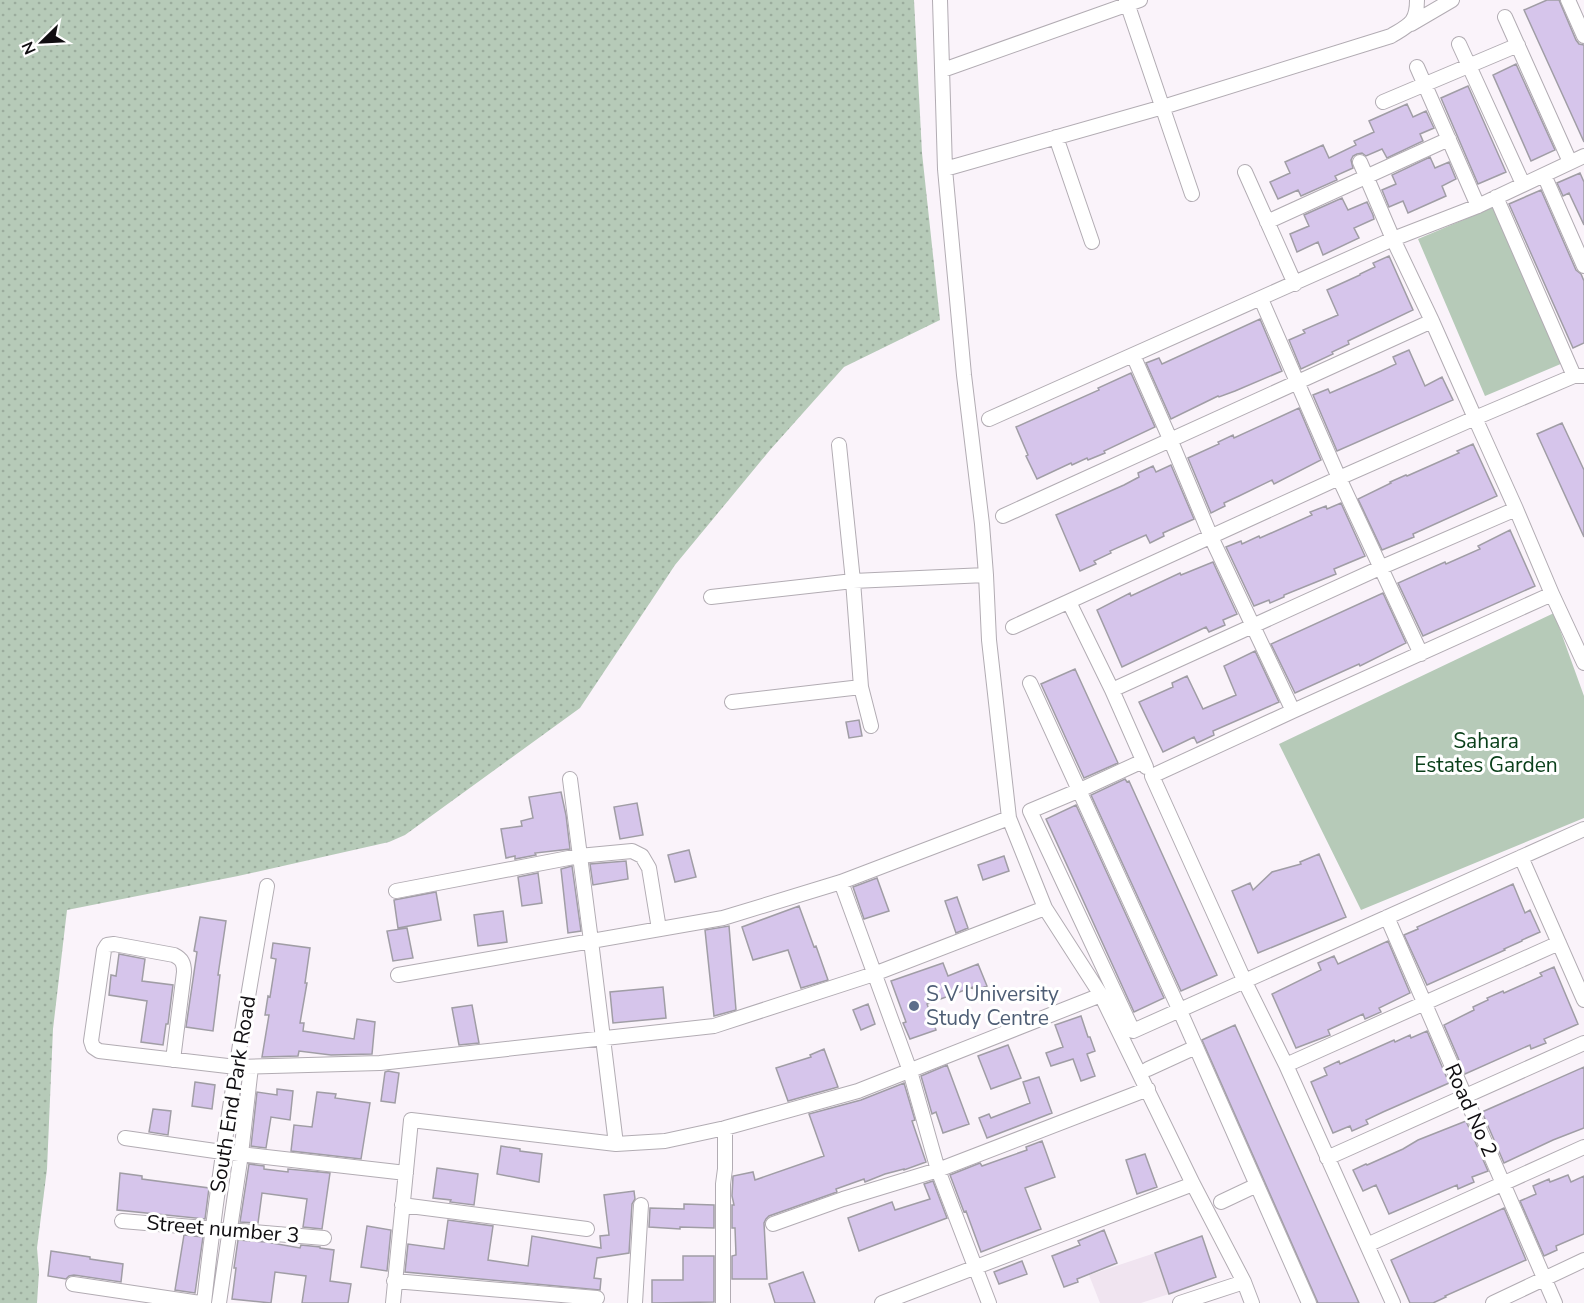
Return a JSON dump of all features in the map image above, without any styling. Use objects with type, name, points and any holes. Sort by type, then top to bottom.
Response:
[{"type":"street","points":[[940,0],[945,169],[964,375],[982,524],[989,640],[1010,818],[1045,908],[1101,995],[1193,1184],[1244,1282],[1252,1303]]},
{"type":"street","points":[[945,169],[1163,107],[1391,36],[1410,24],[1417,11],[1417,0]]},
{"type":"street","points":[[1399,31],[1452,0]]},
{"type":"street","points":[[1568,0],[1584,36]]},
{"type":"street","points":[[943,70],[1131,1],[1192,194]]},
{"type":"street","points":[[1505,16],[1570,162]]},
{"type":"street","points":[[1459,44],[1523,184]]},
{"type":"street","points":[[1383,102],[1518,45]]},
{"type":"street","points":[[1417,67],[1478,206]]},
{"type":"street","points":[[1056,137],[1092,242]]},
{"type":"street","points":[[1267,222],[1449,139]]},
{"type":"street","points":[[989,419],[1393,239],[1478,206],[1584,156]]},
{"type":"street","points":[[1360,162],[1584,663]]},
{"type":"street","points":[[1245,172],[1295,284]]},
{"type":"street","points":[[1544,175],[1584,266]]},
{"type":"street","points":[[1013,627],[1474,418],[1579,376],[1496,197]]},
{"type":"street","points":[[1261,299],[1339,478],[1421,654]]},
{"type":"street","points":[[1004,516],[1432,321]]},
{"type":"street","points":[[1133,355],[1211,537],[1293,711]]},
{"type":"street","points":[[839,445],[861,687],[871,726]]},
{"type":"street","points":[[1112,690],[1382,567],[1516,509]]},
{"type":"street","points":[[711,597],[853,581],[986,575]]},
{"type":"street","points":[[1152,777],[1552,594]]},
{"type":"street","points":[[1069,602],[1112,690],[1245,982],[1286,1065],[1393,1303]]},
{"type":"street","points":[[1030,683],[1180,1011],[1309,1303]]},
{"type":"street","points":[[732,702],[861,687]]},
{"type":"street","points":[[1143,761],[1030,811],[1133,1031],[1584,829]]},
{"type":"street","points":[[570,779],[616,1144]]},
{"type":"street","points":[[398,975],[723,918],[841,882],[1010,818]]},
{"type":"street","points":[[396,891],[579,856],[632,851],[642,856],[649,868],[659,929]]},
{"type":"street","points":[[1521,857],[1584,1000]]},
{"type":"street","points":[[841,882],[910,1071],[938,1170],[989,1303]]},
{"type":"street","name":"South End Park Road","points":[[202,1303],[222,1152],[267,886]]},
{"type":"street","points":[[173,1060],[184,972],[181,959],[174,955],[114,944],[107,945],[104,950],[91,1041],[93,1047],[99,1051],[173,1060],[236,1067],[380,1063],[714,1026],[874,974],[1045,908]]},
{"type":"street","name":"Road No 2","points":[[1387,917],[1555,1303]]},
{"type":"street","points":[[1286,1065],[1559,943]]},
{"type":"street","points":[[393,1303],[411,1120],[616,1144],[665,1141],[725,1128],[858,1090],[1101,995]]},
{"type":"street","points":[[1328,1158],[1584,1043]]},
{"type":"street","points":[[1148,1068],[1196,1047]]},
{"type":"street","name":"South End Park Road","points":[[219,1303],[251,1067]]},
{"type":"street","points":[[773,1224],[843,1199],[938,1170],[1148,1089]]},
{"type":"street","points":[[723,1303],[725,1128]]},
{"type":"street","points":[[125,1138],[222,1152],[406,1173]]},
{"type":"street","points":[[1367,1245],[1584,1147]]},
{"type":"street","points":[[882,1303],[1193,1184]]},
{"type":"street","points":[[1221,1202],[1257,1185]]},
{"type":"street","points":[[635,1303],[641,1204]]},
{"type":"street","points":[[402,1205],[587,1229]]},
{"type":"street","name":"Street number 3","points":[[122,1221],[324,1238]]},
{"type":"street","points":[[1493,1303],[1584,1260]]},
{"type":"street","points":[[394,1281],[597,1298]]},
{"type":"street","points":[[1180,1303],[1244,1282]]},
{"type":"street","points":[[73,1284],[202,1303]]},
{"type":"shaded area","points":[[1155,1253],[1169,1294],[1141,1303],[1100,1303],[1089,1275]]},
{"type":"green space","points":[[0,0],[914,0],[922,153],[940,320],[844,367],[770,450],[675,565],[580,708],[405,835],[389,842],[238,876],[67,910],[53,1029],[47,1169],[37,1248],[39,1272],[37,1303],[0,1303]]},
{"type":"green space","points":[[1496,206],[1563,363],[1485,396],[1418,239]]},
{"type":"green space","name":"Sahara Estates Garden","points":[[1554,613],[1584,696],[1584,818],[1361,910],[1279,744]]},
{"type":"building","points":[[1547,0],[1559,0],[1576,40],[1579,44],[1584,45],[1584,142],[1524,10]]},
{"type":"building","points":[[1516,64],[1555,150],[1531,161],[1493,75]]},
{"type":"building","points":[[1468,86],[1506,172],[1478,184],[1441,98]]},
{"type":"building","points":[[1407,104],[1413,117],[1426,111],[1434,128],[1420,134],[1423,141],[1387,158],[1382,149],[1366,156],[1362,153],[1357,154],[1351,160],[1353,168],[1335,176],[1337,180],[1301,196],[1298,190],[1278,199],[1270,182],[1290,173],[1285,162],[1323,145],[1329,158],[1356,145],[1354,141],[1374,132],[1369,121]]},
{"type":"building","points":[[1430,157],[1435,168],[1449,162],[1456,179],[1442,186],[1446,196],[1408,213],[1403,201],[1389,207],[1382,190],[1396,184],[1392,175]]},
{"type":"building","points":[[1580,173],[1584,182],[1584,225],[1569,193],[1563,196],[1557,183]]},
{"type":"building","points":[[1541,190],[1576,270],[1584,281],[1584,343],[1573,348],[1509,204]]},
{"type":"building","points":[[1342,198],[1348,210],[1367,202],[1373,215],[1374,219],[1354,228],[1359,238],[1323,255],[1318,242],[1297,252],[1290,234],[1309,226],[1304,215]]},
{"type":"building","points":[[1389,256],[1413,310],[1348,341],[1349,344],[1332,352],[1333,354],[1301,369],[1289,340],[1305,333],[1303,330],[1338,315],[1327,290],[1375,267],[1373,263]]},
{"type":"building","points":[[1260,319],[1282,371],[1218,396],[1171,419],[1146,363],[1159,358],[1162,364]]},
{"type":"building","points":[[1409,350],[1425,386],[1442,377],[1453,400],[1337,451],[1313,395],[1328,389],[1330,393],[1396,364],[1393,357]]},
{"type":"building","points":[[1131,373],[1155,427],[1104,451],[1105,453],[1072,465],[1071,463],[1037,479],[1016,427]]},
{"type":"building","points":[[1299,408],[1321,460],[1274,484],[1272,480],[1224,503],[1225,506],[1211,513],[1188,458],[1233,435],[1234,438]]},
{"type":"building","points":[[1562,423],[1584,470],[1584,537],[1537,434]]},
{"type":"building","points":[[1473,444],[1497,496],[1413,534],[1414,537],[1382,550],[1358,499],[1390,482],[1459,453],[1457,451]]},
{"type":"building","points":[[1171,465],[1194,519],[1163,533],[1164,536],[1150,543],[1146,535],[1110,551],[1111,553],[1094,561],[1096,564],[1080,571],[1056,515],[1124,485],[1139,477],[1138,473],[1153,466],[1156,472]]},
{"type":"building","points":[[1341,503],[1365,556],[1334,569],[1336,574],[1270,603],[1269,600],[1254,606],[1226,547],[1241,541],[1242,544],[1259,536],[1260,538],[1312,515],[1310,512],[1326,506],[1327,509]]},
{"type":"building","points":[[1510,530],[1535,586],[1423,636],[1398,583],[1480,549],[1478,546]]},
{"type":"building","points":[[1213,562],[1237,614],[1223,620],[1225,625],[1209,632],[1206,627],[1122,667],[1097,610],[1130,593],[1131,596],[1180,573],[1181,575]]},
{"type":"building","points":[[1383,593],[1406,643],[1360,666],[1359,664],[1295,693],[1271,644]]},
{"type":"building","points":[[1255,651],[1279,702],[1213,731],[1214,735],[1197,743],[1194,737],[1163,752],[1139,702],[1173,687],[1172,683],[1187,676],[1203,709],[1236,695],[1224,666]]},
{"type":"building","points":[[1075,669],[1118,763],[1084,778],[1041,684]]},
{"type":"building","points":[[859,720],[862,736],[849,738],[846,722]]},
{"type":"building","points":[[1125,779],[1129,781],[1217,975],[1181,991],[1091,795]]},
{"type":"building","points":[[561,792],[570,849],[535,853],[536,855],[515,859],[515,856],[506,858],[501,829],[522,826],[521,821],[533,818],[529,797]]},
{"type":"building","points":[[637,803],[643,835],[620,839],[614,807]]},
{"type":"building","points":[[1076,805],[1164,998],[1134,1012],[1046,819]]},
{"type":"building","points":[[689,850],[696,877],[675,882],[668,855]]},
{"type":"building","points":[[1319,854],[1346,917],[1258,953],[1232,891],[1250,883],[1253,890],[1272,872],[1301,864],[1300,862]]},
{"type":"building","points":[[1004,856],[1009,871],[983,880],[978,865]]},
{"type":"building","points":[[626,861],[628,879],[593,885],[590,864]]},
{"type":"building","points":[[572,866],[581,931],[568,933],[561,869]]},
{"type":"building","points":[[538,873],[542,903],[522,906],[518,877]]},
{"type":"building","points":[[877,878],[889,911],[864,919],[853,887]]},
{"type":"building","points":[[1513,884],[1525,913],[1530,910],[1540,932],[1427,985],[1404,935]]},
{"type":"building","points":[[436,892],[441,920],[398,928],[394,900]]},
{"type":"building","points":[[957,897],[968,928],[956,933],[945,901]]},
{"type":"building","points":[[799,906],[828,980],[801,988],[788,950],[753,960],[742,927]]},
{"type":"building","points":[[503,911],[507,942],[478,946],[474,915]]},
{"type":"building","points":[[200,917],[226,921],[213,1031],[186,1027]]},
{"type":"building","points":[[729,926],[736,1010],[714,1016],[705,930]]},
{"type":"building","points":[[407,928],[413,958],[393,961],[387,931]]},
{"type":"building","points":[[1388,941],[1410,993],[1379,1008],[1381,1012],[1365,1019],[1363,1014],[1328,1030],[1330,1035],[1296,1048],[1272,994],[1321,970],[1318,963],[1334,956],[1338,964]]},
{"type":"building","points":[[273,943],[310,948],[300,1023],[304,1023],[303,1031],[354,1039],[357,1019],[375,1022],[372,1054],[331,1055],[299,1051],[298,1056],[262,1057],[269,1015],[265,1015],[276,959],[271,958]]},
{"type":"building","points":[[119,954],[145,959],[142,981],[173,985],[163,1045],[141,1042],[147,1001],[109,995],[111,975],[116,976]]},
{"type":"building","points":[[943,963],[948,976],[978,964],[987,986],[974,991],[973,987],[927,1004],[936,1030],[910,1039],[891,981]]},
{"type":"building","points":[[1554,967],[1578,1024],[1544,1039],[1546,1043],[1531,1049],[1530,1045],[1465,1074],[1444,1025],[1474,1010],[1473,1007],[1488,1000],[1487,998],[1542,976],[1540,973]]},
{"type":"building","points":[[663,987],[666,1018],[613,1023],[610,992]]},
{"type":"building","points":[[868,1004],[875,1024],[861,1030],[853,1010]]},
{"type":"building","points":[[472,1005],[479,1043],[459,1045],[452,1008]]},
{"type":"building","points":[[1081,1016],[1095,1051],[1087,1054],[1095,1076],[1081,1081],[1073,1059],[1051,1066],[1046,1053],[1063,1047],[1055,1025]]},
{"type":"building","points":[[1235,1025],[1359,1303],[1318,1303],[1202,1040]]},
{"type":"building","points":[[1427,1031],[1449,1083],[1366,1120],[1368,1124],[1352,1131],[1350,1126],[1333,1133],[1311,1082],[1327,1075],[1324,1068],[1339,1061],[1340,1064],[1394,1040],[1395,1042],[1410,1035],[1411,1038]]},
{"type":"building","points":[[1008,1045],[1021,1078],[991,1089],[978,1056]]},
{"type":"building","points":[[824,1049],[838,1087],[788,1101],[776,1068],[811,1057],[810,1055]]},
{"type":"building","points":[[947,1065],[969,1124],[943,1133],[936,1112],[932,1114],[921,1076]]},
{"type":"building","points":[[1584,1067],[1584,1128],[1504,1163],[1482,1112]]},
{"type":"building","points":[[385,1072],[399,1073],[395,1103],[381,1101]]},
{"type":"building","points":[[1039,1077],[1052,1113],[987,1138],[979,1118],[989,1114],[991,1118],[1030,1103],[1023,1082]]},
{"type":"building","points":[[195,1082],[215,1085],[212,1109],[192,1106]]},
{"type":"building","points":[[904,1083],[915,1120],[912,1121],[926,1162],[865,1182],[864,1179],[836,1189],[837,1192],[769,1216],[764,1223],[767,1279],[732,1279],[732,1256],[736,1255],[735,1228],[732,1228],[733,1176],[753,1172],[755,1180],[824,1156],[809,1114],[861,1100]]},
{"type":"building","points":[[277,1089],[293,1091],[290,1120],[271,1117],[266,1148],[251,1146],[257,1092],[277,1095]]},
{"type":"building","points":[[317,1092],[336,1094],[335,1098],[370,1103],[361,1159],[291,1151],[294,1125],[312,1127]]},
{"type":"building","points":[[153,1109],[171,1111],[168,1135],[149,1132]]},
{"type":"building","points":[[1466,1121],[1488,1171],[1472,1177],[1474,1182],[1458,1189],[1457,1185],[1389,1214],[1376,1185],[1363,1191],[1353,1170]]},
{"type":"building","points":[[1042,1141],[1055,1177],[1025,1188],[1041,1229],[981,1252],[950,1175],[980,1163],[982,1166],[1027,1150],[1026,1147]]},
{"type":"building","points":[[501,1146],[542,1154],[539,1182],[497,1174]]},
{"type":"building","points":[[1145,1154],[1157,1187],[1137,1194],[1126,1160]]},
{"type":"building","points":[[249,1164],[264,1166],[264,1169],[288,1172],[288,1169],[330,1173],[322,1229],[303,1227],[307,1199],[262,1193],[258,1223],[240,1222]]},
{"type":"building","points":[[437,1168],[478,1174],[474,1205],[433,1198]]},
{"type":"building","points":[[120,1173],[142,1176],[142,1179],[209,1188],[205,1219],[117,1210]]},
{"type":"building","points":[[1568,1175],[1571,1182],[1584,1176],[1584,1234],[1556,1246],[1557,1250],[1544,1256],[1520,1201],[1536,1194],[1533,1186],[1549,1179],[1550,1182]]},
{"type":"building","points":[[933,1181],[947,1218],[859,1251],[848,1218],[892,1202],[895,1210],[930,1199],[924,1184]]},
{"type":"building","points":[[634,1191],[629,1253],[597,1258],[594,1278],[601,1279],[600,1290],[405,1272],[408,1244],[444,1249],[448,1220],[493,1226],[488,1260],[528,1266],[532,1236],[601,1248],[600,1236],[609,1235],[604,1195]]},
{"type":"building","points":[[684,1204],[714,1205],[714,1228],[649,1227],[650,1208],[684,1209]]},
{"type":"building","points":[[1504,1208],[1526,1260],[1433,1303],[1410,1303],[1391,1260]]},
{"type":"building","points":[[367,1226],[391,1230],[387,1271],[361,1267]]},
{"type":"building","points":[[1104,1230],[1117,1263],[1077,1279],[1078,1282],[1064,1287],[1052,1256],[1080,1245],[1078,1241]]},
{"type":"building","points":[[184,1235],[203,1237],[195,1293],[175,1290]]},
{"type":"building","points":[[1202,1236],[1216,1277],[1169,1294],[1155,1253]]},
{"type":"building","points":[[238,1240],[334,1250],[330,1281],[351,1284],[348,1303],[302,1303],[306,1276],[275,1272],[271,1303],[232,1299]]},
{"type":"building","points":[[51,1251],[123,1264],[121,1282],[74,1275],[66,1279],[48,1276]]},
{"type":"building","points":[[683,1256],[714,1256],[714,1302],[652,1303],[652,1280],[683,1280]]},
{"type":"building","points":[[1022,1261],[1027,1274],[999,1284],[994,1272]]},
{"type":"building","points":[[803,1272],[815,1303],[775,1303],[769,1284]]},
{"type":"place","name":"S V University Study Centre","points":[[914,1006]]}]
